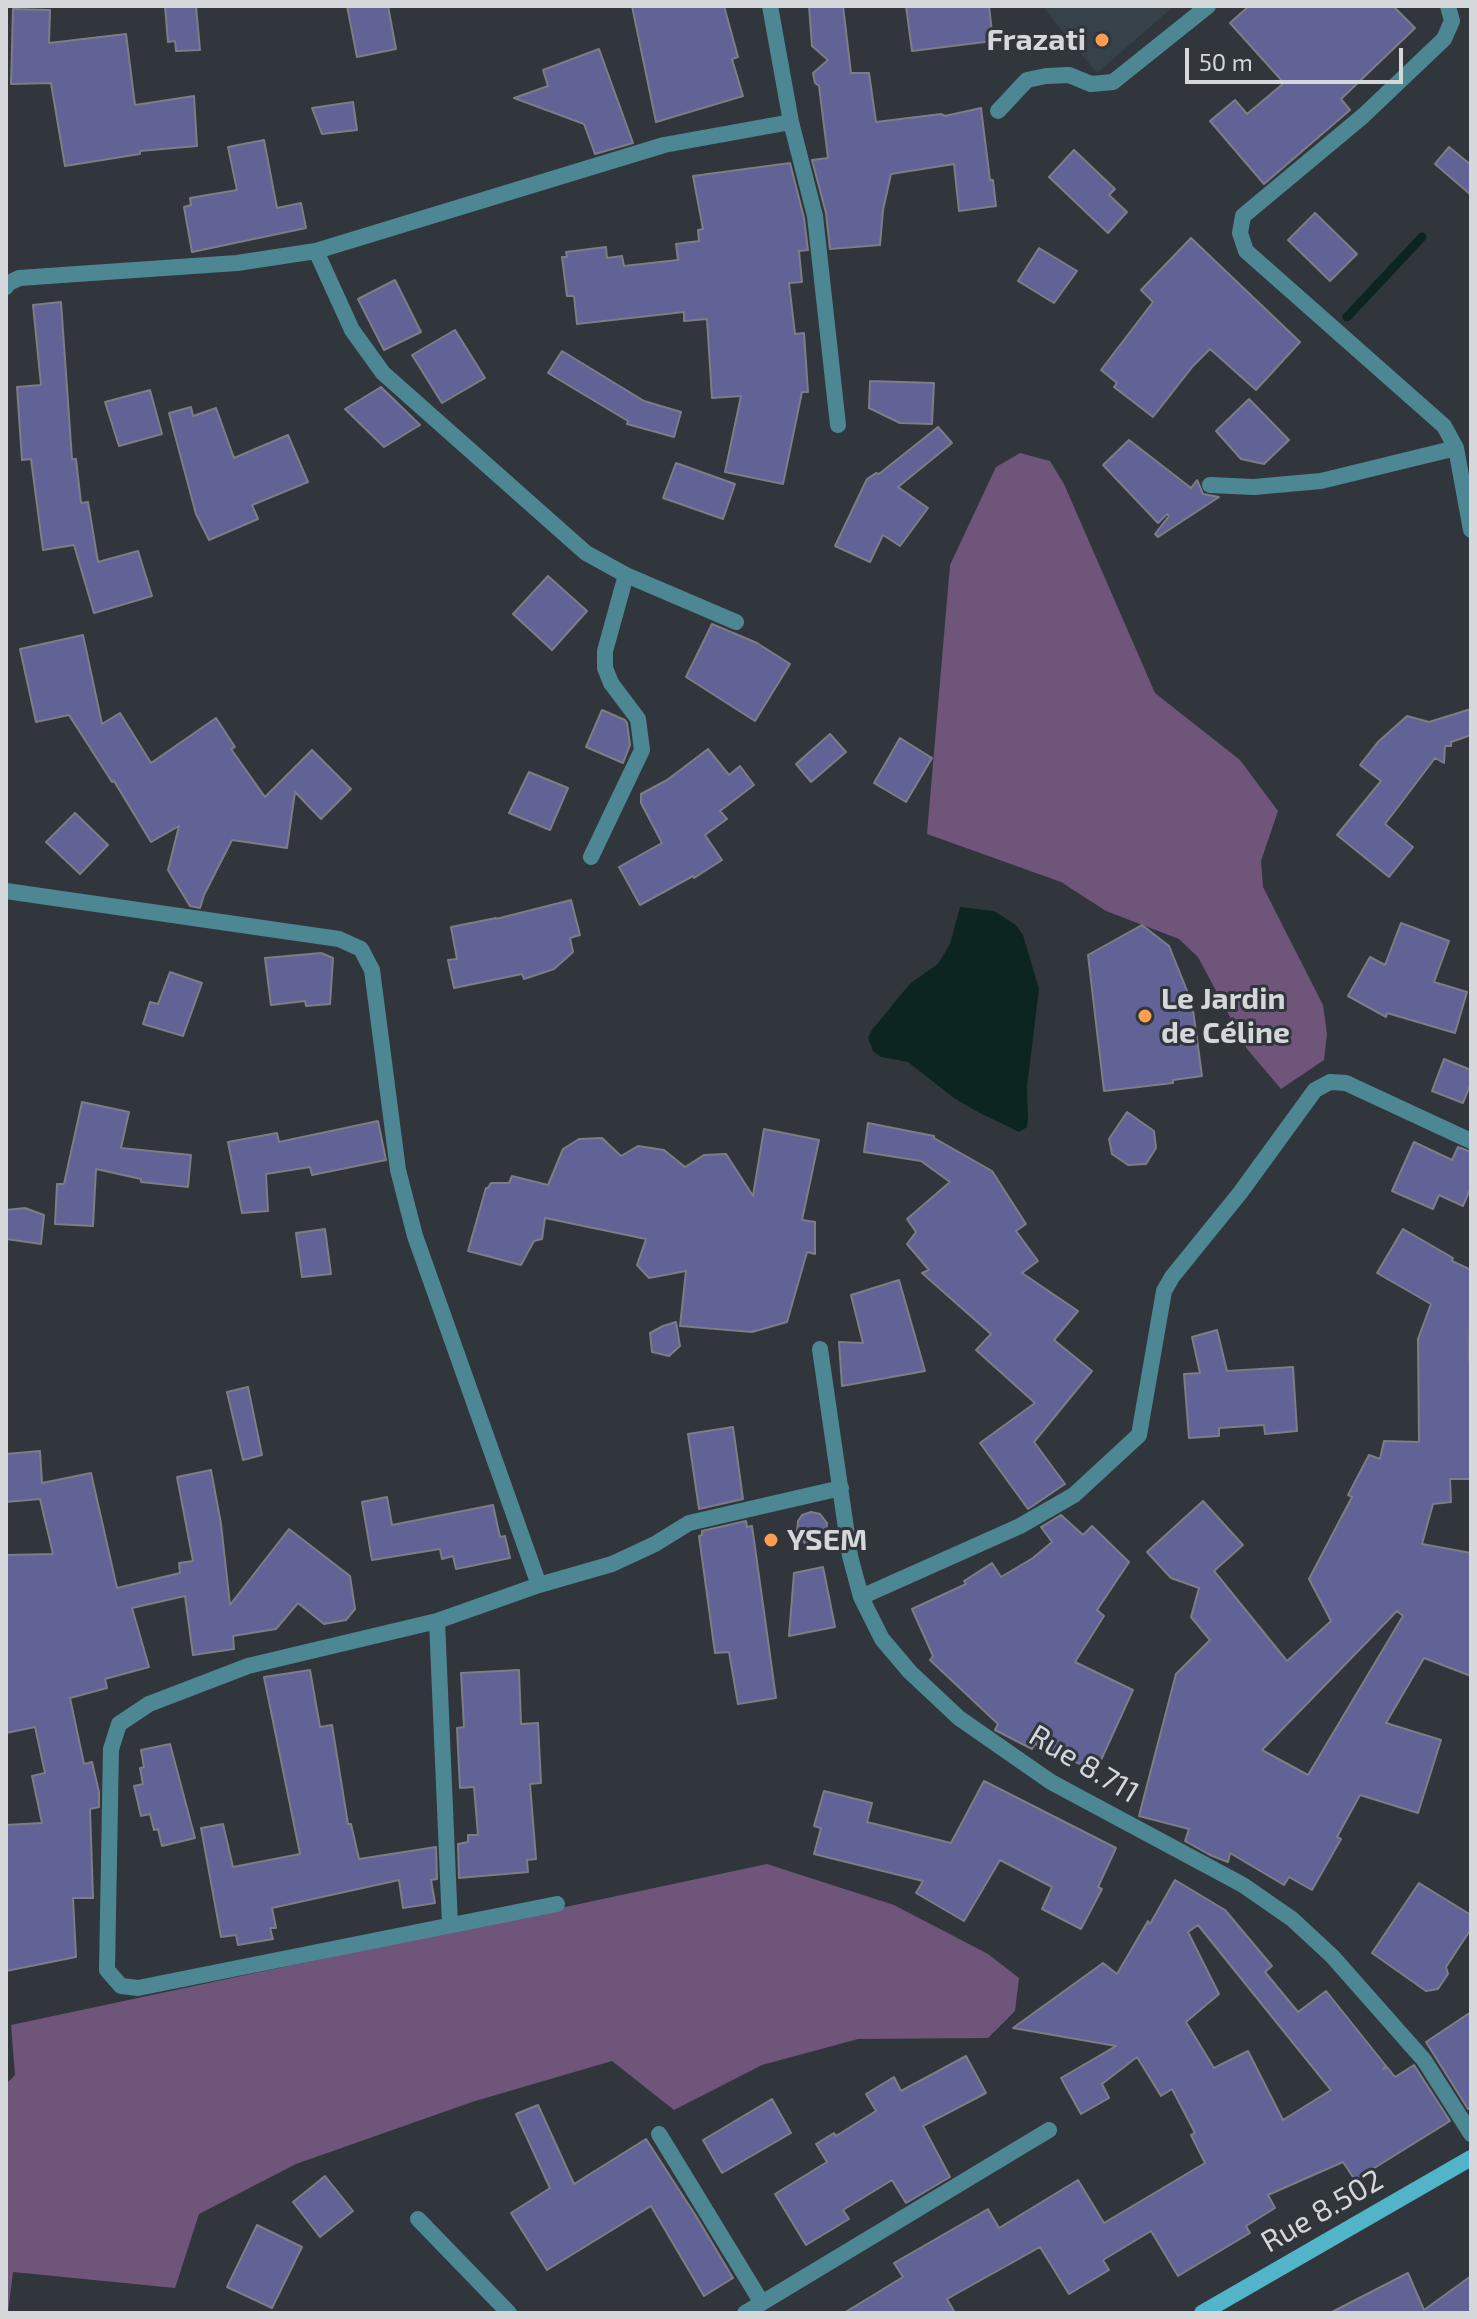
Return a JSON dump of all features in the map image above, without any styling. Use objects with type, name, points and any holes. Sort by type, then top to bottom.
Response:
[{"type":"main road","name":"Rue 8.502","points":[[1202,2313],[1471,2158]]},
{"type":"street","points":[[770,6],[791,122],[815,216],[838,425]]},
{"type":"street","points":[[998,111],[1027,80],[1069,75],[1091,84],[1113,82],[1208,6]]},
{"type":"street","points":[[1448,6],[1452,21],[1444,39],[1363,116],[1243,216],[1240,233],[1246,251],[1444,426],[1456,448],[1471,530]]},
{"type":"street","points":[[6,287],[19,278],[237,263],[316,251],[664,145],[791,122]]},
{"type":"street","points":[[316,251],[352,330],[383,373],[586,553],[626,575],[736,622]]},
{"type":"street","points":[[1210,485],[1254,487],[1321,481],[1456,448]]},
{"type":"street","points":[[591,857],[642,750],[638,719],[611,683],[605,668],[605,651],[626,575]]},
{"type":"street","points":[[6,891],[339,939],[361,949],[372,970],[398,1170],[415,1236],[539,1585]]},
{"type":"street","points":[[861,1597],[1047,1511],[1074,1495],[1139,1435],[1164,1291],[1315,1090],[1330,1082],[1346,1083],[1471,1141]]},
{"type":"street","name":"Rue 8.711","points":[[820,1349],[850,1556],[861,1597],[882,1639],[910,1672],[959,1718],[1051,1782],[1243,1885],[1292,1919],[1332,1956],[1424,2060],[1471,2134]]},
{"type":"street","points":[[557,1904],[138,1988],[121,1986],[107,1970],[111,1749],[119,1724],[149,1704],[248,1666],[437,1621],[539,1585],[612,1564],[655,1544],[689,1523],[841,1488]]},
{"type":"street","points":[[437,1621],[450,1925]]},
{"type":"street","points":[[745,2313],[1049,2130]]},
{"type":"street","points":[[659,2134],[762,2303]]},
{"type":"street","points":[[418,2219],[509,2313]]},
{"type":"shaded area","name":"Frazati","points":[[1042,6],[1174,6],[1097,73]]},
{"type":"shaded area","points":[[1020,453],[1050,461],[1064,484],[1155,693],[1240,760],[1278,811],[1261,861],[1263,887],[1323,1005],[1327,1034],[1324,1060],[1281,1089],[1247,1049],[1198,957],[1179,939],[1106,911],[1061,882],[927,834],[950,565],[996,467]]},
{"type":"shaded area","points":[[960,907],[994,911],[1016,925],[1023,935],[1039,989],[1027,1087],[1028,1120],[1027,1127],[1019,1132],[954,1098],[908,1062],[881,1057],[873,1051],[868,1038],[912,982],[938,964],[950,944]]},
{"type":"shaded area","points":[[767,1864],[894,1905],[988,1954],[1019,1978],[1015,2011],[988,2038],[858,2039],[762,2065],[674,2110],[612,2061],[472,2102],[296,2164],[199,2214],[175,2288],[13,2272],[6,2313],[6,2084],[15,2075],[11,2025]]},
{"type":"building","points":[[165,6],[196,6],[200,50],[176,51],[175,41],[168,42]]},
{"type":"building","points":[[347,6],[388,6],[396,49],[357,57]]},
{"type":"building","points":[[632,6],[724,6],[738,57],[732,59],[743,96],[656,122]]},
{"type":"building","points":[[809,6],[843,6],[851,73],[869,73],[876,122],[945,116],[981,108],[996,206],[959,211],[954,164],[891,174],[880,245],[830,249],[826,213],[812,160],[828,158],[819,86],[813,73],[828,60],[812,46]]},
{"type":"building","points":[[906,6],[989,6],[993,41],[912,51]]},
{"type":"building","points":[[1249,6],[1393,6],[1415,28],[1341,99],[1350,110],[1264,184],[1210,121],[1235,100],[1247,114],[1284,83],[1230,23]]},
{"type":"building","points":[[13,9],[50,10],[49,43],[126,34],[135,105],[194,96],[197,146],[140,151],[140,154],[65,166],[51,83],[11,84]]},
{"type":"building","points":[[599,49],[633,143],[595,154],[584,124],[514,98],[548,86],[543,70]]},
{"type":"building","points":[[353,102],[357,130],[322,134],[312,108]]},
{"type":"building","points":[[264,140],[277,208],[301,203],[306,228],[192,252],[184,207],[191,205],[190,198],[237,190],[228,147]]},
{"type":"building","points":[[1449,147],[1471,165],[1471,195],[1435,164]]},
{"type":"building","points":[[1074,150],[1115,189],[1109,195],[1127,212],[1108,233],[1049,177]]},
{"type":"building","points":[[790,163],[804,218],[808,250],[799,251],[802,282],[789,283],[795,334],[804,333],[808,392],[802,392],[783,484],[725,472],[741,396],[712,398],[707,319],[684,321],[684,312],[577,324],[574,296],[567,296],[562,257],[567,257],[566,252],[606,247],[607,258],[622,256],[624,266],[678,260],[676,244],[699,241],[698,230],[703,229],[693,176]]},
{"type":"building","points":[[1315,213],[1357,254],[1330,281],[1288,240]]},
{"type":"building","points":[[1191,238],[1300,342],[1256,390],[1210,349],[1153,417],[1114,387],[1117,383],[1101,370],[1153,302],[1141,290]]},
{"type":"building","points":[[1039,248],[1077,271],[1054,303],[1018,281]]},
{"type":"building","points":[[395,280],[421,332],[384,350],[358,299]]},
{"type":"building","points":[[61,302],[72,459],[76,459],[81,503],[88,502],[98,562],[138,551],[152,596],[94,613],[74,545],[43,550],[31,459],[22,460],[17,387],[41,385],[33,305]]},
{"type":"building","points":[[455,330],[485,378],[442,403],[412,355]]},
{"type":"building","points":[[562,351],[644,401],[681,412],[674,437],[627,424],[628,421],[548,373]]},
{"type":"building","points":[[870,381],[934,383],[932,424],[900,423],[869,408]]},
{"type":"building","points":[[381,387],[420,425],[384,447],[345,409]]},
{"type":"building","points":[[150,390],[162,434],[119,446],[105,402]]},
{"type":"building","points":[[1249,399],[1289,440],[1264,464],[1241,459],[1216,431]]},
{"type":"building","points":[[191,407],[193,416],[216,408],[234,458],[288,435],[308,482],[252,505],[258,519],[209,540],[196,514],[169,413]]},
{"type":"building","points":[[938,427],[952,443],[898,487],[928,508],[900,546],[883,535],[870,562],[835,546],[867,479],[879,474]]},
{"type":"building","points":[[1129,440],[1191,488],[1197,480],[1203,494],[1219,497],[1158,537],[1155,534],[1169,516],[1167,514],[1158,523],[1103,465]]},
{"type":"building","points":[[676,463],[735,484],[723,519],[663,498]]},
{"type":"building","points":[[548,576],[587,611],[552,650],[513,614]]},
{"type":"building","points":[[712,624],[757,643],[790,664],[755,721],[686,677]]},
{"type":"building","points":[[83,635],[102,724],[120,713],[151,763],[216,718],[235,747],[231,749],[265,797],[312,750],[351,789],[321,819],[295,792],[287,848],[232,840],[200,908],[190,906],[168,870],[179,826],[151,842],[69,715],[36,722],[20,649]]},
{"type":"building","points":[[1471,709],[1471,735],[1445,746],[1444,763],[1435,758],[1385,824],[1413,847],[1389,877],[1337,835],[1381,781],[1360,765],[1378,742],[1407,716],[1429,722]]},
{"type":"building","points":[[602,710],[627,723],[630,745],[623,763],[586,747]]},
{"type":"building","points":[[830,734],[846,752],[811,782],[796,764]]},
{"type":"building","points":[[900,738],[932,758],[906,802],[874,783]]},
{"type":"building","points":[[708,749],[729,775],[740,766],[754,785],[720,811],[727,819],[705,835],[722,860],[640,905],[619,867],[662,843],[641,803],[641,794],[667,780]]},
{"type":"building","points":[[529,772],[568,788],[550,830],[509,813]]},
{"type":"building","points":[[75,813],[108,845],[80,874],[46,842]]},
{"type":"building","points":[[571,900],[580,935],[570,938],[573,952],[554,969],[524,979],[522,974],[454,988],[448,960],[457,959],[451,927]]},
{"type":"building","points":[[1401,923],[1449,941],[1434,982],[1467,992],[1455,1033],[1387,1013],[1386,1017],[1348,996],[1370,957],[1385,965]]},
{"type":"building","name":"Le Jardin de Céline","points":[[1142,925],[1169,946],[1192,1003],[1202,1076],[1173,1080],[1173,1083],[1104,1091],[1088,955]]},
{"type":"building","points":[[321,953],[333,958],[330,1004],[306,1006],[305,1001],[271,1005],[265,958]]},
{"type":"building","points":[[170,972],[202,983],[183,1036],[143,1024],[150,1002],[158,1004]]},
{"type":"building","points":[[1444,1059],[1471,1070],[1471,1083],[1463,1103],[1432,1091]]},
{"type":"building","points":[[82,1102],[129,1112],[121,1148],[191,1155],[188,1187],[141,1182],[141,1179],[96,1169],[93,1226],[55,1224],[57,1184],[64,1184]]},
{"type":"building","points":[[1127,1112],[1154,1131],[1156,1148],[1146,1164],[1128,1165],[1112,1154],[1109,1139]]},
{"type":"building","points":[[378,1121],[386,1160],[312,1175],[310,1167],[266,1174],[268,1211],[242,1213],[228,1142],[277,1133],[279,1142]]},
{"type":"building","points":[[868,1123],[934,1136],[992,1171],[1026,1224],[1016,1231],[1038,1261],[1022,1273],[1078,1311],[1054,1340],[1092,1371],[1034,1442],[1065,1484],[1028,1509],[980,1443],[1035,1403],[976,1350],[991,1334],[922,1273],[929,1270],[907,1244],[916,1232],[907,1219],[950,1182],[921,1161],[864,1152]]},
{"type":"building","points":[[764,1129],[819,1140],[802,1220],[815,1222],[815,1254],[807,1252],[787,1322],[752,1332],[680,1326],[686,1271],[649,1278],[637,1265],[646,1239],[545,1218],[542,1239],[534,1241],[521,1265],[468,1251],[486,1188],[491,1183],[509,1183],[512,1176],[548,1185],[563,1149],[579,1139],[602,1138],[621,1156],[638,1146],[664,1150],[685,1167],[704,1155],[726,1154],[753,1196]]},
{"type":"building","points":[[1414,1142],[1452,1160],[1458,1147],[1471,1152],[1471,1187],[1463,1206],[1439,1195],[1433,1209],[1392,1191]]},
{"type":"building","points":[[25,1208],[44,1215],[41,1244],[6,1239],[6,1210]]},
{"type":"building","points":[[325,1229],[331,1274],[302,1277],[296,1233]]},
{"type":"building","points":[[1403,1229],[1471,1270],[1471,1479],[1450,1479],[1451,1502],[1433,1504],[1422,1544],[1471,1553],[1471,1676],[1424,1658],[1386,1723],[1441,1740],[1418,1813],[1360,1795],[1337,1837],[1341,1839],[1312,1890],[1289,1877],[1284,1885],[1230,1853],[1228,1862],[1210,1855],[1185,1841],[1189,1829],[1139,1816],[1176,1674],[1210,1640],[1191,1617],[1199,1588],[1171,1578],[1147,1552],[1203,1501],[1243,1545],[1214,1571],[1287,1661],[1331,1621],[1309,1579],[1352,1497],[1348,1495],[1369,1455],[1380,1459],[1384,1441],[1419,1442],[1418,1339],[1431,1304],[1377,1273]],"holes":[[[1397,1611],[1403,1616],[1308,1775],[1262,1750]]]},
{"type":"building","points":[[899,1280],[925,1371],[842,1386],[839,1342],[863,1343],[851,1295]]},
{"type":"building","points":[[676,1322],[680,1346],[669,1356],[652,1352],[650,1333]]},
{"type":"building","points":[[1217,1330],[1227,1371],[1293,1367],[1297,1431],[1265,1434],[1264,1425],[1219,1428],[1219,1436],[1189,1438],[1184,1374],[1200,1373],[1192,1337]]},
{"type":"building","points":[[248,1387],[262,1455],[243,1460],[227,1392]]},
{"type":"building","points":[[733,1427],[743,1499],[699,1509],[688,1434]]},
{"type":"building","points":[[40,1451],[42,1483],[91,1473],[117,1588],[180,1573],[179,1563],[193,1561],[177,1477],[211,1470],[230,1605],[289,1529],[350,1576],[355,1609],[346,1620],[324,1624],[298,1603],[276,1629],[233,1636],[234,1649],[193,1655],[185,1596],[132,1608],[149,1667],[105,1679],[107,1688],[70,1698],[84,1764],[92,1762],[99,1792],[99,1807],[90,1809],[93,1898],[73,1898],[76,1957],[6,1971],[6,1825],[42,1823],[32,1776],[45,1773],[35,1727],[6,1733],[6,1555],[53,1554],[40,1499],[6,1502],[6,1454]]},
{"type":"building","points":[[387,1497],[392,1525],[493,1505],[500,1537],[505,1536],[510,1558],[456,1569],[453,1556],[442,1559],[440,1549],[372,1560],[362,1502]]},
{"type":"building","points":[[811,1512],[820,1514],[827,1523],[826,1536],[808,1548],[797,1532],[802,1515]]},
{"type":"building","points":[[1061,1515],[1083,1535],[1092,1526],[1129,1562],[1097,1610],[1104,1616],[1075,1662],[1133,1690],[1096,1771],[1035,1744],[1032,1749],[995,1730],[998,1724],[930,1660],[933,1656],[912,1609],[966,1584],[964,1581],[992,1563],[1001,1577],[1033,1558],[1052,1542],[1041,1527]]},
{"type":"building","points":[[746,1521],[747,1527],[752,1526],[776,1698],[738,1704],[729,1652],[715,1653],[699,1536],[702,1531]]},
{"type":"building","points":[[823,1567],[835,1627],[789,1636],[794,1573]]},
{"type":"building","points":[[310,1670],[320,1727],[332,1725],[348,1824],[351,1824],[359,1859],[436,1847],[437,1879],[431,1880],[435,1903],[403,1908],[399,1880],[272,1908],[276,1928],[270,1928],[273,1939],[238,1945],[236,1935],[221,1937],[201,1828],[223,1824],[233,1867],[300,1854],[264,1677]]},
{"type":"building","points":[[519,1670],[521,1724],[538,1723],[541,1783],[530,1784],[536,1859],[527,1860],[528,1872],[459,1878],[458,1844],[468,1842],[468,1835],[478,1835],[474,1787],[460,1788],[457,1728],[464,1727],[461,1673]]},
{"type":"building","points":[[170,1744],[195,1838],[162,1846],[150,1814],[141,1816],[134,1786],[143,1784],[141,1750]]},
{"type":"building","points":[[984,1781],[1116,1848],[1098,1887],[1102,1889],[1081,1929],[1042,1909],[1052,1887],[1000,1860],[964,1921],[916,1893],[923,1881],[814,1854],[821,1828],[814,1826],[824,1791],[872,1803],[867,1822],[951,1843]]},
{"type":"building","points":[[1175,1880],[1225,1910],[1272,1966],[1265,1972],[1298,2012],[1326,1991],[1386,2066],[1383,2069],[1387,2067],[1395,2077],[1414,2065],[1450,2121],[1355,2180],[1343,2162],[1268,2195],[1275,2208],[1246,2226],[1250,2233],[1178,2276],[1151,2231],[1103,2260],[1109,2270],[1069,2294],[1040,2247],[947,2299],[955,2313],[844,2313],[903,2277],[894,2263],[988,2209],[999,2228],[1078,2180],[1104,2223],[1205,2163],[1191,2135],[1195,2133],[1172,2089],[1161,2096],[1137,2057],[1102,2084],[1109,2098],[1081,2114],[1061,2078],[1116,2046],[1013,2028],[1103,1963],[1117,1974],[1148,1921],[1150,1924]],"holes":[[[1198,1925],[1331,2090],[1283,2120],[1248,2051],[1214,2068],[1186,2022],[1219,1994],[1188,1932]]]},
{"type":"building","points":[[1419,1883],[1471,1915],[1471,1929],[1446,1967],[1448,1974],[1438,1989],[1426,1991],[1372,1953]]},
{"type":"building","points":[[1471,2012],[1471,2108],[1468,2109],[1426,2042]]},
{"type":"building","points":[[966,2056],[986,2093],[923,2126],[950,2177],[906,2203],[892,2180],[843,2210],[849,2219],[806,2245],[775,2194],[827,2162],[816,2144],[834,2133],[836,2136],[876,2111],[866,2094],[894,2077],[901,2091]]},
{"type":"building","points":[[772,2099],[791,2133],[722,2173],[703,2140]]},
{"type":"building","points":[[538,2105],[574,2184],[646,2139],[733,2278],[704,2296],[651,2206],[547,2270],[511,2213],[550,2188],[516,2114]]},
{"type":"building","points":[[325,2176],[353,2211],[320,2237],[293,2202]]},
{"type":"building","points":[[257,2225],[302,2247],[272,2308],[227,2287]]},
{"type":"building","points":[[1408,2273],[1424,2310],[1471,2276],[1471,2313],[1330,2313]]},
{"type":"waterway","points":[[1347,317],[1422,237]]},
{"type":"place","name":"Frazati","points":[[1102,40]]},
{"type":"place","name":"Le Jardin de Céline","points":[[1145,1016]]},
{"type":"place","name":"YSEM","points":[[771,1540]]}]
